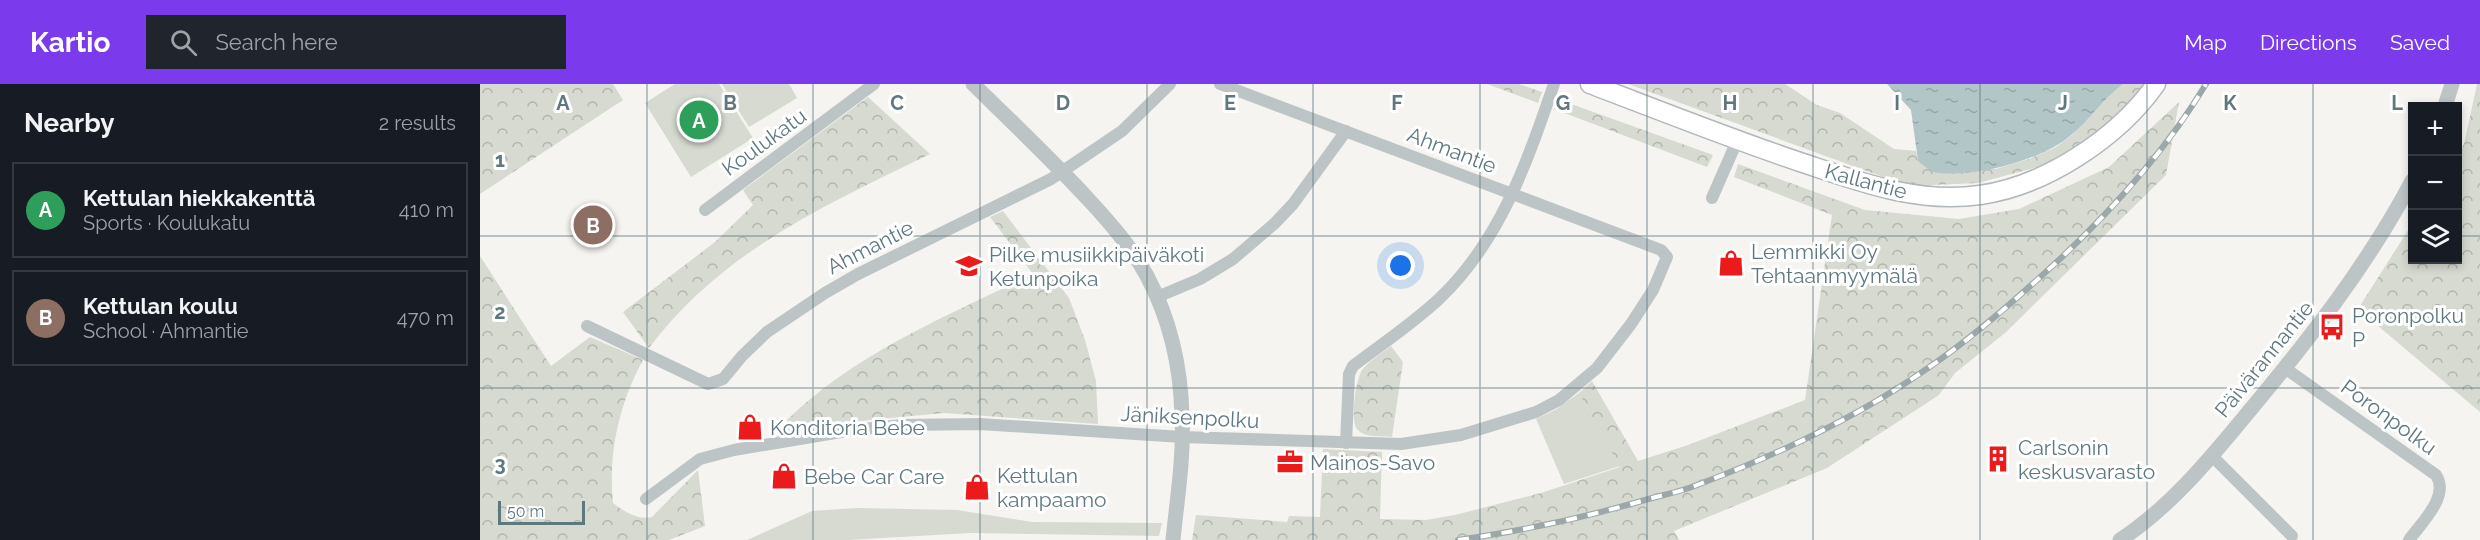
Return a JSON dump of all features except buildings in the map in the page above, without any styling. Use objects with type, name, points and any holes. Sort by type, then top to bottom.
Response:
[{"type":"main road","name":"Kallantie","points":[[1590,84],[1737,141],[1886,190],[1936,196],[1979,195],[2009,188],[2058,169],[2124,120],[2156,84]]},
{"type":"street","name":"Koulukatu","points":[[705,210],[874,84]]},
{"type":"street","points":[[973,84],[1063,171],[1123,238],[1157,297],[1169,329],[1178,367],[1182,436],[1173,540]]},
{"type":"street","name":"Ahmantie","points":[[587,326],[708,384],[716,383],[723,379],[742,356],[768,332],[825,293],[1063,171],[1122,131],[1170,84]]},
{"type":"street","name":"Ahmantie","points":[[1220,84],[1662,250],[1667,257]]},
{"type":"street","points":[[1346,443],[1349,374],[1353,366],[1412,322],[1440,297],[1469,266],[1490,238],[1513,195],[1554,84]]},
{"type":"street","points":[[2446,102],[2452,84]]},
{"type":"street","points":[[1157,297],[1200,279],[1233,259],[1274,224],[1293,204],[1346,131]]},
{"type":"street","points":[[1712,198],[1737,141]]},
{"type":"street","name":"Päivärannantie","points":[[2126,538],[2169,501],[2212,456],[2286,369],[2373,250],[2408,188]]},
{"type":"street","name":"Jäniksenpolku","points":[[646,500],[700,459],[734,450],[853,430],[902,425],[980,424],[1182,436],[1401,444],[1461,435],[1536,412],[1559,400],[1597,368],[1631,324],[1653,290],[1667,257]]},
{"type":"street","name":"Poronpolku","points":[[2286,369],[2436,475],[2441,484],[2440,495],[2409,540]]},
{"type":"street","points":[[2212,456],[2292,536]]},
{"type":"green space","points":[[480,84],[613,84],[623,100],[480,194]]},
{"type":"green space","points":[[675,84],[719,84],[753,138],[691,177],[645,103]]},
{"type":"green space","points":[[722,84],[789,84],[797,98],[749,127]]},
{"type":"green space","points":[[1487,84],[1519,84],[1542,92],[1538,103]]},
{"type":"green space","points":[[1628,84],[1785,84],[1817,105],[1840,113],[1894,149],[1916,151],[1918,161],[1996,169],[2029,159],[2056,147],[2072,135],[2106,96],[2123,84],[2147,84],[2103,128],[2045,165],[1978,183],[1908,186]]},
{"type":"green space","points":[[2477,84],[2480,84],[2480,412],[2358,309],[2408,230],[2408,264],[2462,264],[2462,148]]},
{"type":"green space","points":[[868,97],[930,154],[814,213],[777,234],[742,258],[709,284],[678,314],[649,348],[623,312],[715,242],[753,205],[743,190]]},
{"type":"green space","points":[[1560,100],[1713,155],[1707,167],[1554,109]]},
{"type":"green space","points":[[2179,102],[2166,175],[2005,333],[1955,373],[1939,395],[1827,468],[1674,531],[1679,540],[1192,540],[1196,515],[1287,522],[1289,516],[1320,517],[1323,449],[1382,452],[1380,519],[1426,520],[1455,515],[1541,493],[1620,467],[1579,393],[1592,381],[1638,461],[1688,445],[1805,400],[1832,215],[1734,177],[1738,164],[1865,210],[1959,219],[2019,209],[2109,167]]},
{"type":"green space","points":[[1003,211],[1069,298],[1085,340],[1096,381],[1098,424],[944,413],[869,420],[785,433],[787,420],[843,374],[904,337],[1033,274],[990,217]]},
{"type":"green space","points":[[480,256],[551,366],[590,337],[643,360],[627,394],[617,429],[612,466],[613,503],[636,516],[652,517],[698,470],[705,526],[669,540],[480,540]]},
{"type":"green space","points":[[1391,346],[1403,362],[1392,437],[1369,435],[1360,432],[1355,424],[1354,409],[1358,382],[1362,370]]},
{"type":"green space","points":[[1579,393],[1620,466],[1564,484],[1536,419],[1555,410]]},
{"type":"green space","points":[[856,508],[957,510],[1032,522],[1162,523],[1159,536],[970,533],[848,540],[747,540],[812,511]]},
{"type":"water","points":[[1887,84],[2123,84],[2070,136],[2042,153],[1989,170],[1953,174],[1935,172],[1918,161],[1911,110]]},
{"type":"railway","points":[[1458,540],[1575,518],[1684,490],[1787,448],[1874,403],[1963,343],[2061,258],[2140,176],[2175,131],[2206,84]]},
{"type":"place","name":"Kettulan hiekkakenttä","points":[[699,120]]},
{"type":"place","name":"Kettulan koulu","points":[[593,225]]},
{"type":"place","name":"Lemmikki Oy Tehtaanmyymälä","points":[[1731,263]]},
{"type":"place","name":"Pilke musiikkipäiväkoti Ketunpoika","points":[[969,266]]},
{"type":"place","name":"Poronpolku P","points":[[2332,327]]},
{"type":"place","name":"Konditoria Bebe","points":[[750,427]]},
{"type":"place","name":"Carlsonin keskusvarasto","points":[[1998,459]]},
{"type":"place","name":"Mainos-Savo","points":[[1290,462]]},
{"type":"place","name":"Bebe Car Care","points":[[784,476]]},
{"type":"place","name":"Kettulan kampaamo","points":[[977,487]]}]
